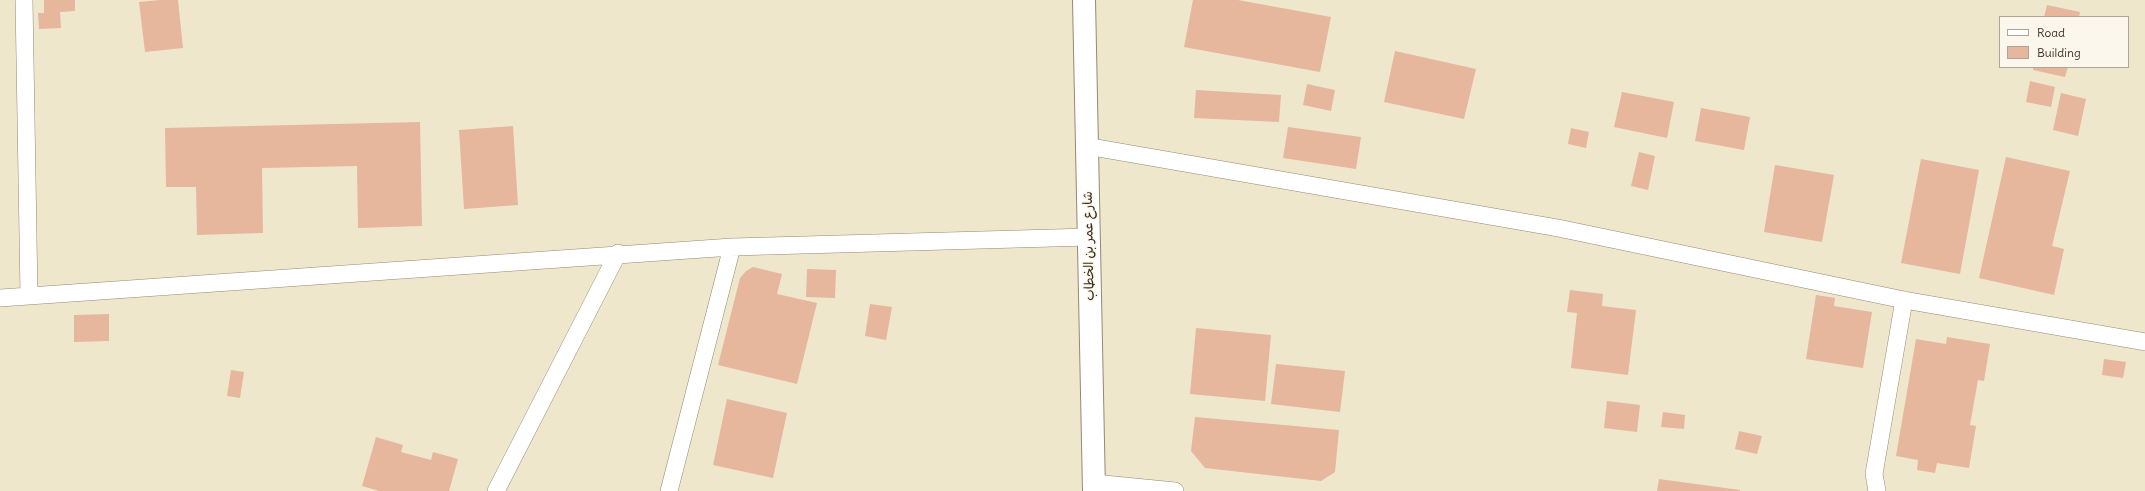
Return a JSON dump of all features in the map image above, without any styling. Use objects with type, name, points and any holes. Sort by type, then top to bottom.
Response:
[{"type":"main road","name":"شارع عمر بن الخطاب","points":[[1084,0],[1094,487]]},
{"type":"lane","points":[[24,0],[29,296]]},
{"type":"lane","points":[[1086,146],[1558,228],[1904,300],[2145,342]]},
{"type":"lane","points":[[0,298],[732,247],[1089,237]]},
{"type":"lane","points":[[669,491],[732,247]]},
{"type":"lane","points":[[496,491],[618,254]]},
{"type":"lane","points":[[1877,491],[1874,474],[1904,300]]},
{"type":"lane","points":[[1094,487],[1175,491]]},
{"type":"building","points":[[44,0],[75,0],[75,11],[60,12],[61,28],[39,29],[38,13],[44,13]]},
{"type":"building","points":[[178,0],[183,48],[145,52],[139,2]]},
{"type":"building","points":[[1193,0],[1238,0],[1331,17],[1320,72],[1184,47]]},
{"type":"building","points":[[2047,5],[2080,12],[2079,16],[2044,16]]},
{"type":"building","points":[[1395,51],[1476,69],[1464,119],[1384,102]]},
{"type":"building","points":[[2033,68],[2068,68],[2065,77],[2033,70]]},
{"type":"building","points":[[2030,81],[2055,87],[2051,107],[2026,102]]},
{"type":"building","points":[[1307,84],[1335,90],[1331,111],[1303,105]]},
{"type":"building","points":[[1196,90],[1281,95],[1279,122],[1194,118]]},
{"type":"building","points":[[1622,92],[1674,102],[1667,138],[1614,127]]},
{"type":"building","points":[[2061,93],[2086,99],[2078,136],[2053,130]]},
{"type":"building","points":[[1701,108],[1750,117],[1744,150],[1695,141]]},
{"type":"building","points":[[420,122],[422,226],[358,228],[357,166],[262,168],[263,233],[197,235],[196,187],[166,187],[165,128]]},
{"type":"building","points":[[513,126],[518,205],[464,209],[459,130]]},
{"type":"building","points":[[1288,127],[1361,137],[1356,169],[1283,158]]},
{"type":"building","points":[[1571,128],[1589,132],[1586,148],[1568,144]]},
{"type":"building","points":[[1639,152],[1655,156],[1648,190],[1631,186]]},
{"type":"building","points":[[2006,157],[2070,171],[2052,246],[2064,249],[2054,295],[1979,278]]},
{"type":"building","points":[[1921,159],[1979,170],[1960,274],[1901,263]]},
{"type":"building","points":[[1775,165],[1834,175],[1822,242],[1764,232]]},
{"type":"building","points":[[753,267],[782,274],[777,294],[817,303],[797,384],[718,365],[740,278],[746,271]]},
{"type":"building","points":[[807,269],[836,270],[835,298],[806,297]]},
{"type":"building","points":[[1570,290],[1603,294],[1602,306],[1636,310],[1628,375],[1571,368],[1577,313],[1567,312]]},
{"type":"building","points":[[1816,295],[1835,298],[1834,306],[1872,312],[1863,368],[1806,359]]},
{"type":"building","points":[[870,304],[892,307],[886,340],[865,336]]},
{"type":"building","points":[[109,314],[109,341],[74,342],[74,315]]},
{"type":"building","points":[[1196,328],[1271,335],[1265,401],[1190,394]]},
{"type":"building","points":[[1947,337],[1990,344],[1984,381],[1978,380],[1970,425],[1976,426],[1969,468],[1937,463],[1935,473],[1917,470],[1918,460],[1896,456],[1916,339],[1946,344]]},
{"type":"building","points":[[2104,359],[2126,362],[2123,378],[2102,375]]},
{"type":"building","points":[[1276,364],[1345,371],[1340,412],[1271,404]]},
{"type":"building","points":[[231,370],[244,372],[240,398],[227,396]]},
{"type":"building","points":[[727,399],[787,413],[773,478],[713,465]]},
{"type":"building","points":[[1607,401],[1640,405],[1637,432],[1604,428]]},
{"type":"building","points":[[1663,412],[1685,415],[1684,429],[1661,427]]},
{"type":"building","points":[[1195,417],[1339,430],[1335,472],[1321,481],[1205,468],[1191,451]]},
{"type":"building","points":[[1739,431],[1762,436],[1757,454],[1735,449]]},
{"type":"building","points":[[376,437],[403,445],[401,452],[431,460],[433,452],[458,459],[449,491],[379,491],[362,486]]},
{"type":"building","points":[[1659,479],[1740,490],[1740,491],[1657,491]]}]
